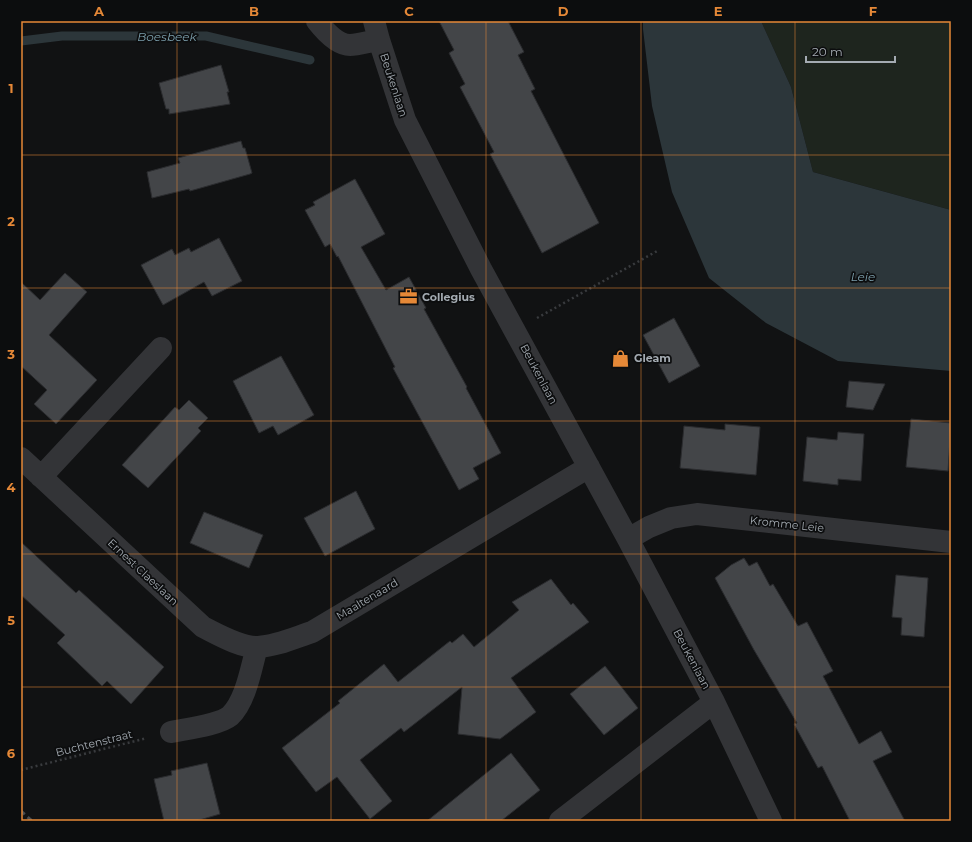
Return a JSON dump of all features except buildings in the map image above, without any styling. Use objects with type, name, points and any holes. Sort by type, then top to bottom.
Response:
[{"type":"street","name":"Beukenlaan","points":[[317,21],[324,31],[334,39],[349,45],[377,30],[405,120],[481,269],[628,539],[714,702],[771,821]]},
{"type":"street","points":[[41,477],[161,348]]},
{"type":"street","name":"Ernest Claeslaan","points":[[21,458],[203,627],[230,641],[257,647]]},
{"type":"street","name":"Maaltenaard","points":[[257,647],[281,643],[312,632],[589,467]]},
{"type":"street","name":"Kromme Leie","points":[[628,539],[649,527],[671,518],[697,514],[951,542]]},
{"type":"street","points":[[171,732],[212,724],[229,716],[242,701],[257,647]]},
{"type":"street","name":"Beukenlaan","points":[[560,821],[714,702]]},
{"type":"path","points":[[515,330],[659,250]]},
{"type":"path","name":"Buchtenstraat","points":[[21,770],[171,732]]},
{"type":"shaded area","points":[[761,21],[951,21],[951,210],[813,172],[791,87]]},
{"type":"water","name":"Leie","points":[[643,21],[761,21],[791,87],[813,172],[951,210],[951,371],[838,361],[766,323],[709,278],[672,192],[652,106]]},
{"type":"waterway","name":"Boesbeek","points":[[21,41],[62,36],[206,36],[310,60]]},
{"type":"railway","points":[[21,811],[32,821]]},
{"type":"place","name":"Collegius","points":[[409,297]]},
{"type":"place","name":"Gleam","points":[[621,358]]}]
